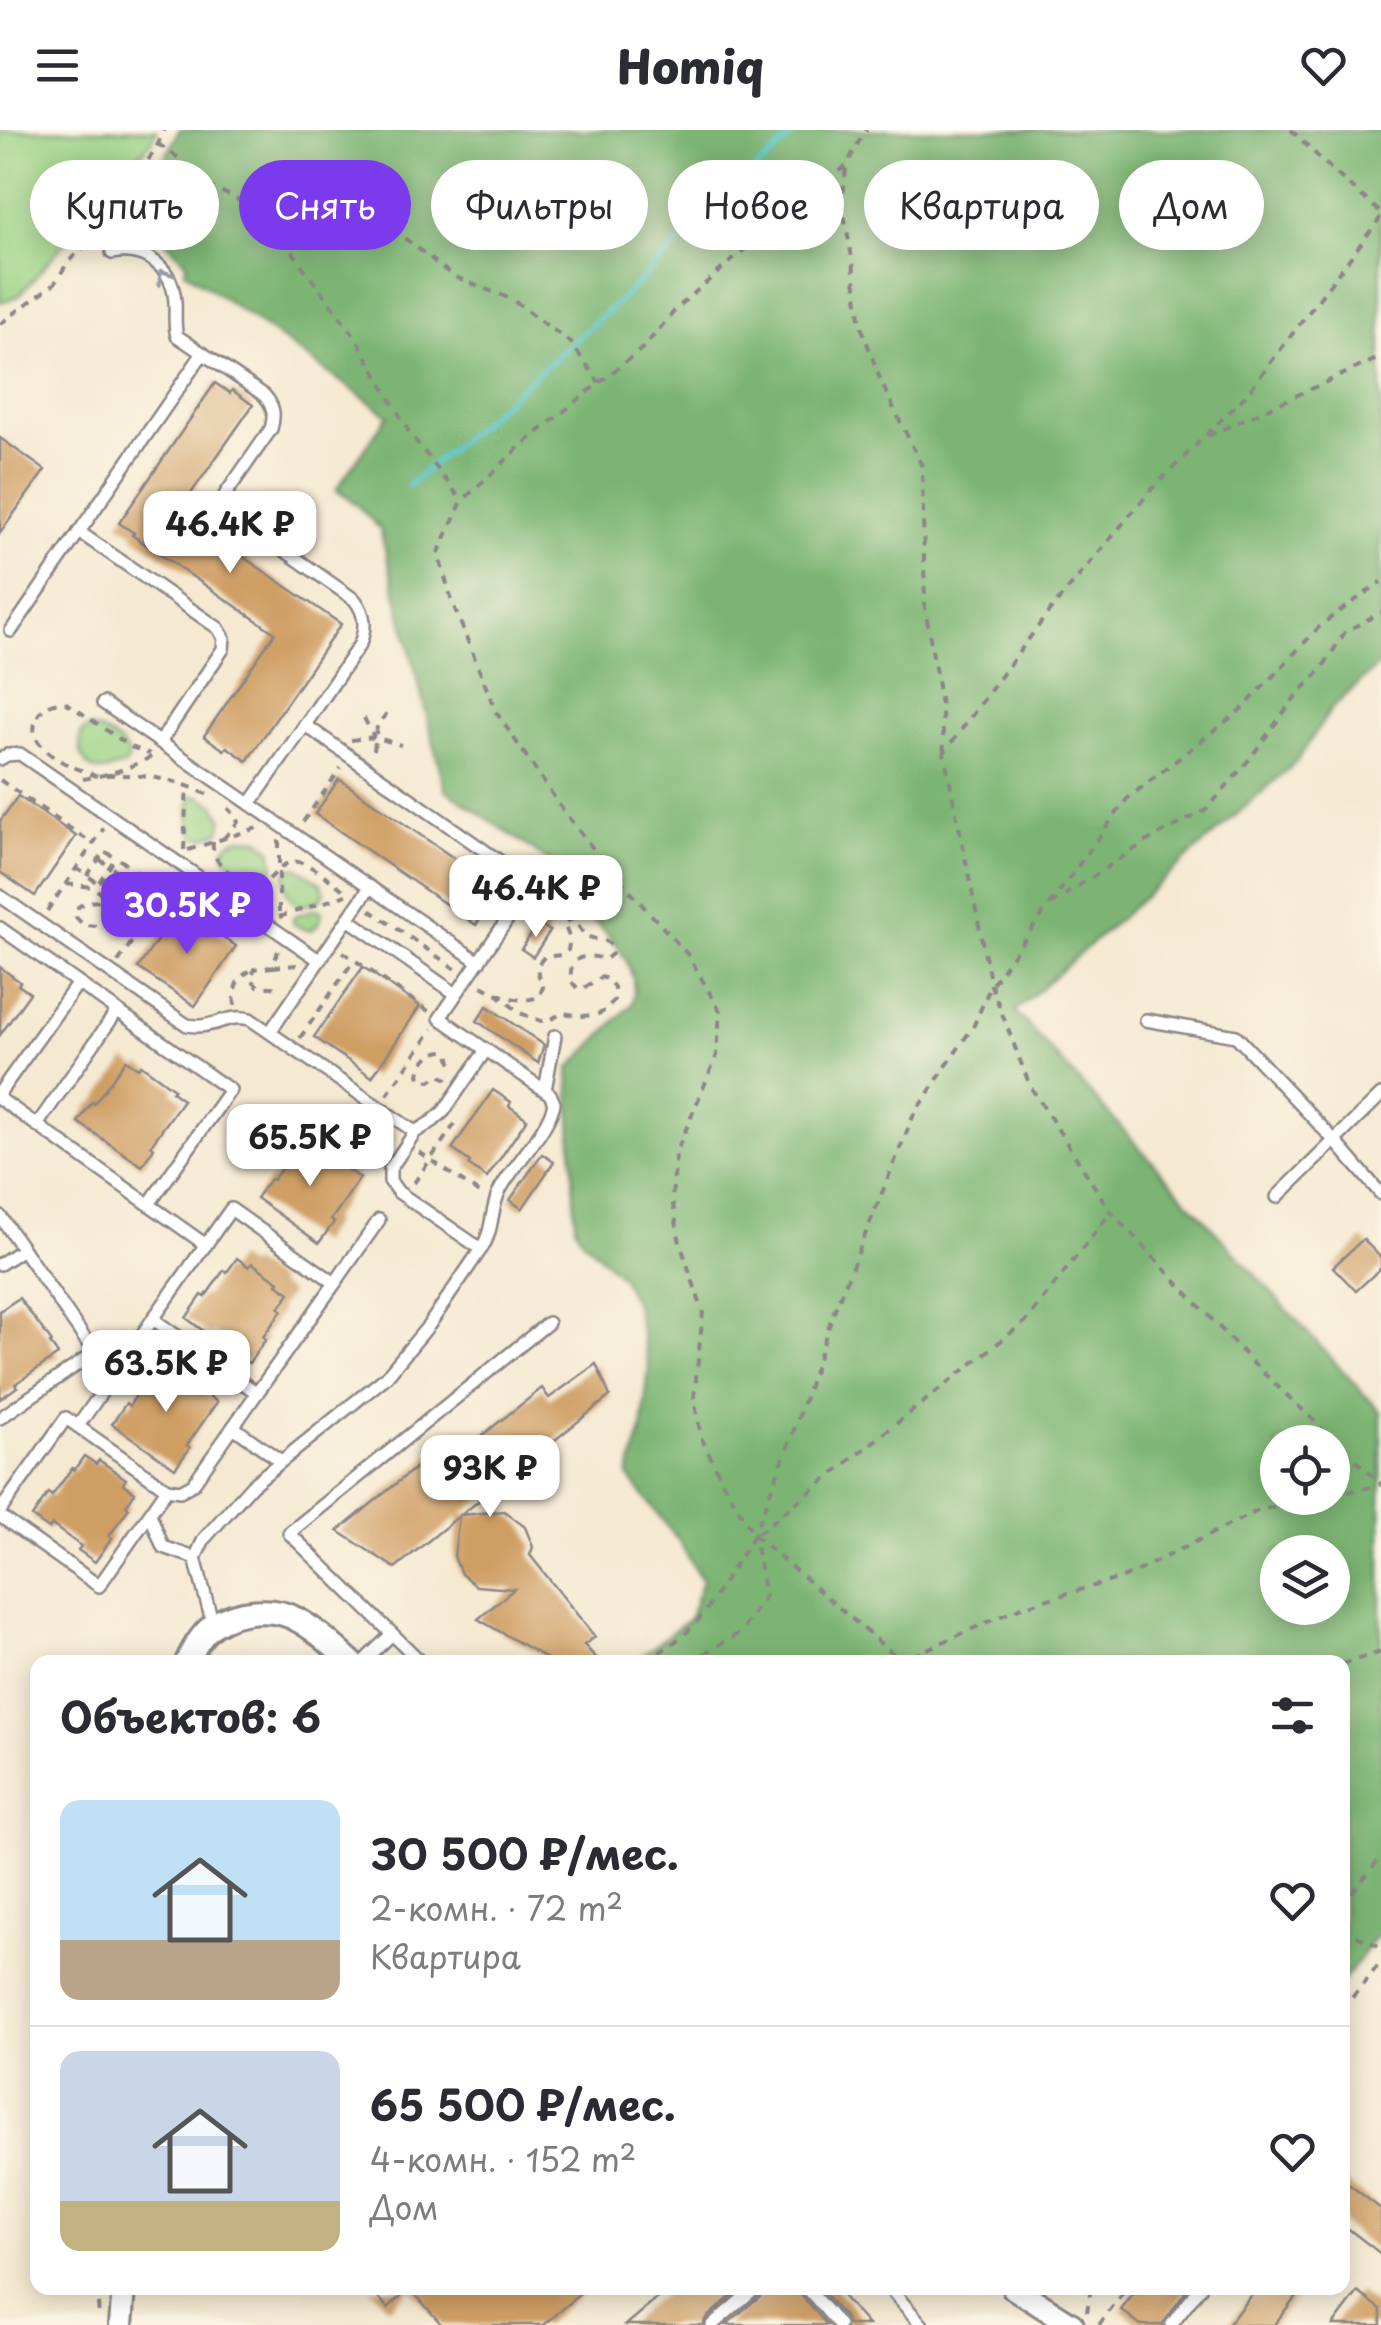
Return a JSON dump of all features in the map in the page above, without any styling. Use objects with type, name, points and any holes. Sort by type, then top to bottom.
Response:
[{"type":"street","points":[[190,1655],[213,1625],[239,1614],[266,1611],[292,1616],[343,1655]]},
{"type":"street","points":[[121,2325],[123,2295]]},
{"type":"street","points":[[1027,2295],[1078,2322]]},
{"type":"street","points":[[1044,2295],[1078,2322]]},
{"type":"lane","points":[[112,253],[133,251],[147,256],[166,273],[174,292],[177,336],[264,395],[274,411],[271,429],[226,495],[227,510],[355,600],[364,614],[365,632],[360,644],[250,804]]},
{"type":"lane","points":[[11,632],[202,353]]},
{"type":"lane","points":[[79,532],[218,628],[224,638],[224,649],[163,744]]},
{"type":"lane","points":[[103,703],[479,962]]},
{"type":"lane","points":[[213,1625],[196,1558],[204,1539],[252,1484],[386,1377],[481,1249],[503,1185],[554,1109],[552,1098],[544,1090],[440,1018],[524,895],[522,877],[304,725]]},
{"type":"lane","points":[[0,760],[7,754],[20,754],[319,962]]},
{"type":"lane","points":[[270,1032],[348,919],[354,898],[370,886]]},
{"type":"lane","points":[[0,896],[188,1025],[208,1026],[236,1016],[250,1019],[378,1107],[411,1138]]},
{"type":"lane","points":[[348,919],[456,994]]},
{"type":"lane","points":[[0,928],[230,1090],[149,1204]]},
{"type":"lane","points":[[78,982],[0,1096],[206,1245]]},
{"type":"lane","points":[[36,1125],[118,1011]]},
{"type":"lane","points":[[1146,1020],[1236,1036],[1381,1194]]},
{"type":"lane","points":[[544,1090],[547,1058],[555,1036]]},
{"type":"lane","points":[[481,1249],[404,1196],[389,1176],[411,1138],[437,1118],[486,1050]]},
{"type":"lane","points":[[1277,1196],[1381,1095]]},
{"type":"lane","points":[[78,1426],[231,1210],[334,1283]]},
{"type":"lane","points":[[0,1216],[112,1378]]},
{"type":"lane","points":[[167,1490],[99,1586],[0,1514],[66,1418],[167,1490],[180,1491],[193,1484],[379,1220]]},
{"type":"lane","points":[[0,1264],[23,1249]]},
{"type":"lane","points":[[153,1319],[257,1392]]},
{"type":"lane","points":[[413,1655],[289,1533],[548,1323]]},
{"type":"lane","points":[[0,1418],[94,1353]]},
{"type":"lane","points":[[232,1427],[281,1461]]},
{"type":"lane","points":[[150,1514],[163,1548],[196,1558]]},
{"type":"lane","points":[[370,1655],[392,1634]]},
{"type":"lane","points":[[712,2325],[747,2295]]},
{"type":"lane","points":[[813,2295],[838,2325]]},
{"type":"lane","points":[[896,2295],[922,2325]]},
{"type":"lane","points":[[1171,2325],[1195,2295]]},
{"type":"path","points":[[0,324],[55,282],[68,262],[102,230],[120,207],[164,130]]},
{"type":"path","points":[[868,130],[846,166],[842,204],[861,326],[882,382],[922,466],[925,607],[942,710],[944,753],[990,985],[1030,1086],[1111,1212],[1254,1364],[1381,1484]]},
{"type":"path","points":[[944,753],[1048,613],[1152,489],[1246,395],[1381,215],[1291,130]]},
{"type":"path","points":[[158,144],[209,186],[239,200]]},
{"type":"path","points":[[846,166],[676,308],[644,347],[522,445],[462,502],[438,554],[453,604],[496,712],[606,865],[688,955],[720,1011],[717,1055],[676,1153],[672,1199],[680,1243],[703,1312],[694,1398],[700,1438],[754,1536],[892,1655]]},
{"type":"path","points":[[411,242],[453,276],[511,300],[572,343],[599,382]]},
{"type":"path","points":[[292,250],[356,336],[408,432],[462,502]]},
{"type":"path","points":[[1203,438],[1381,358]]},
{"type":"path","points":[[656,1655],[683,1636],[703,1615],[754,1536],[834,1314],[914,1114],[974,1025],[990,985],[1126,799],[1243,708],[1322,624],[1381,582]]},
{"type":"path","points":[[1048,907],[1147,841],[1206,810],[1321,670],[1345,632],[1381,612]]},
{"type":"path","points":[[97,776],[66,764],[42,748],[35,723],[50,703],[67,703],[130,746],[153,756]]},
{"type":"path","points":[[374,750],[374,736],[390,709]]},
{"type":"path","points":[[364,718],[374,736]]},
{"type":"path","points":[[331,744],[374,736],[401,745]]},
{"type":"path","points":[[106,775],[153,756],[163,744]]},
{"type":"path","points":[[294,835],[349,756]]},
{"type":"path","points":[[189,762],[184,851],[277,823],[279,917],[354,898],[370,886]]},
{"type":"path","points":[[58,781],[106,775],[150,777],[188,785],[215,799]]},
{"type":"path","points":[[0,780],[93,844]]},
{"type":"path","points":[[223,804],[238,821],[224,838]]},
{"type":"path","points":[[39,923],[111,817]]},
{"type":"path","points":[[213,842],[216,860],[243,880],[268,882],[291,862],[302,862],[516,1010],[536,1020],[549,1020],[563,1013],[599,1014],[614,1000],[614,987],[606,978],[579,989],[572,982],[571,969],[585,956],[609,957],[612,946],[604,940],[588,938],[575,921],[568,919],[564,926],[570,940],[568,950],[544,957],[537,966],[543,987],[539,997],[523,1000],[497,994]]},
{"type":"path","points":[[87,876],[106,850],[127,865],[112,893]]},
{"type":"path","points":[[116,857],[101,887],[100,901],[78,907],[80,923],[94,926],[128,914],[148,918]]},
{"type":"path","points":[[98,859],[149,894]]},
{"type":"path","points":[[111,972],[184,867]]},
{"type":"path","points":[[76,868],[148,918]]},
{"type":"path","points":[[124,876],[135,870],[155,884],[138,910]]},
{"type":"path","points":[[126,903],[145,876]]},
{"type":"path","points":[[66,884],[101,887]]},
{"type":"path","points":[[273,967],[278,956],[277,931]]},
{"type":"path","points":[[331,943],[440,1018],[378,1107]]},
{"type":"path","points":[[293,1048],[354,960]]},
{"type":"path","points":[[236,1016],[234,987],[242,976],[254,970],[319,962]]},
{"type":"path","points":[[254,970],[252,980],[256,985],[297,993]]},
{"type":"path","points":[[460,1088],[439,1075],[425,1082],[419,1075],[422,1064],[430,1055],[444,1051],[453,1065],[468,1076]]},
{"type":"path","points":[[404,1196],[465,1108]]},
{"type":"path","points":[[411,1138],[430,1159],[495,1204]]},
{"type":"path","points":[[754,1536],[1026,1321],[1111,1212]]},
{"type":"path","points":[[1350,1491],[1381,1484]]},
{"type":"path","points":[[916,1655],[1024,1606],[1125,1577],[1260,1510]]},
{"type":"path","points":[[700,1655],[741,1632],[764,1596],[754,1536]]},
{"type":"path","points":[[1350,1662],[1381,1652]]},
{"type":"path","points":[[1350,1895],[1381,1858]]},
{"type":"path","points":[[1350,1932],[1381,1947]]},
{"type":"path","points":[[1350,2000],[1381,1962]]},
{"type":"path","points":[[98,2295],[100,2325]]},
{"type":"path","points":[[1078,2322],[1089,2295]]},
{"type":"path","points":[[1099,2325],[1123,2295]]},
{"type":"green space","points":[[0,130],[157,130],[136,160],[30,160],[30,250],[58,250],[19,296],[0,302]]},
{"type":"green space","points":[[179,130],[1381,130],[1381,663],[1331,709],[1297,761],[1015,1011],[1381,1413],[1381,1929],[1350,1971],[1350,1655],[643,1655],[690,1618],[702,1581],[679,1541],[628,1476],[642,1430],[649,1368],[636,1307],[622,1278],[582,1239],[575,1226],[569,1069],[632,1004],[631,971],[614,942],[564,892],[573,878],[445,789],[380,529],[336,490],[388,415],[185,271],[187,262],[175,250],[219,250],[219,160],[164,160]]},
{"type":"green space","points":[[90,728],[124,747],[129,758],[125,765],[106,771],[95,770],[86,763],[80,745],[82,732]]},
{"type":"green space","points":[[192,796],[215,805],[223,820],[220,831],[204,838],[195,836],[190,822]]},
{"type":"green space","points":[[240,838],[259,839],[272,850],[274,867],[262,878],[250,877],[225,857],[228,844]]},
{"type":"green space","points":[[296,867],[320,882],[325,892],[320,900],[301,906],[289,896],[286,874]]},
{"type":"green space","points":[[316,909],[322,914],[312,930],[293,923],[294,916]]},
{"type":"building","points":[[215,383],[253,405],[178,512],[341,624],[247,761],[204,736],[275,633],[119,523]]},
{"type":"building","points":[[0,438],[45,470],[0,533]]},
{"type":"building","points":[[339,779],[500,890],[476,925],[315,814]]},
{"type":"building","points":[[18,796],[76,836],[35,896],[0,872],[0,821]]},
{"type":"building","points":[[180,907],[236,946],[195,1006],[138,968]]},
{"type":"building","points":[[539,923],[550,931],[533,957],[521,949]]},
{"type":"building","points":[[0,967],[30,993],[0,1035]]},
{"type":"building","points":[[363,967],[420,1006],[372,1077],[314,1037]]},
{"type":"building","points":[[487,1006],[544,1045],[538,1063],[477,1021]]},
{"type":"building","points":[[126,1060],[138,1068],[141,1065],[183,1100],[151,1145],[154,1148],[142,1166],[78,1122]]},
{"type":"building","points":[[493,1090],[527,1119],[487,1178],[452,1149]]},
{"type":"building","points":[[303,1138],[333,1153],[360,1178],[319,1243],[256,1198]]},
{"type":"building","points":[[542,1154],[554,1162],[522,1209],[510,1200]]},
{"type":"building","points":[[1363,1239],[1381,1258],[1381,1268],[1356,1291],[1333,1267]]},
{"type":"building","points":[[237,1258],[249,1267],[252,1263],[290,1293],[249,1363],[232,1352],[235,1348],[186,1318]]},
{"type":"building","points":[[19,1298],[58,1355],[0,1399],[0,1311]]},
{"type":"building","points":[[158,1364],[171,1374],[174,1370],[217,1402],[175,1468],[112,1424]]},
{"type":"building","points":[[596,1364],[610,1396],[461,1515],[504,1511],[525,1527],[533,1547],[530,1555],[595,1637],[584,1645],[593,1655],[541,1655],[478,1619],[514,1589],[476,1586],[461,1574],[454,1556],[459,1516],[395,1568],[338,1531],[442,1446],[451,1460],[542,1388],[549,1398]]},
{"type":"building","points":[[84,1456],[96,1464],[99,1460],[126,1479],[123,1484],[135,1492],[95,1562],[52,1525],[49,1529],[32,1517],[48,1493],[52,1496]]},
{"type":"building","points":[[1350,2185],[1381,2209],[1381,2254],[1350,2230]]},
{"type":"building","points":[[1358,2292],[1381,2309],[1381,2325],[1333,2325]]},
{"type":"building","points":[[376,2295],[402,2295],[388,2308]]},
{"type":"building","points":[[416,2295],[579,2295],[544,2325],[442,2325]]},
{"type":"building","points":[[662,2295],[733,2295],[703,2325],[626,2325]]},
{"type":"building","points":[[761,2295],[801,2295],[827,2325],[726,2325]]},
{"type":"building","points":[[825,2295],[841,2295],[868,2325],[848,2325]]},
{"type":"building","points":[[1133,2295],[1183,2295],[1162,2325],[1141,2325],[1121,2310]]},
{"type":"building","points":[[1251,2295],[1297,2295],[1274,2325],[1228,2325]]},
{"type":"waterway","points":[[408,486],[614,306],[798,130]]}]
